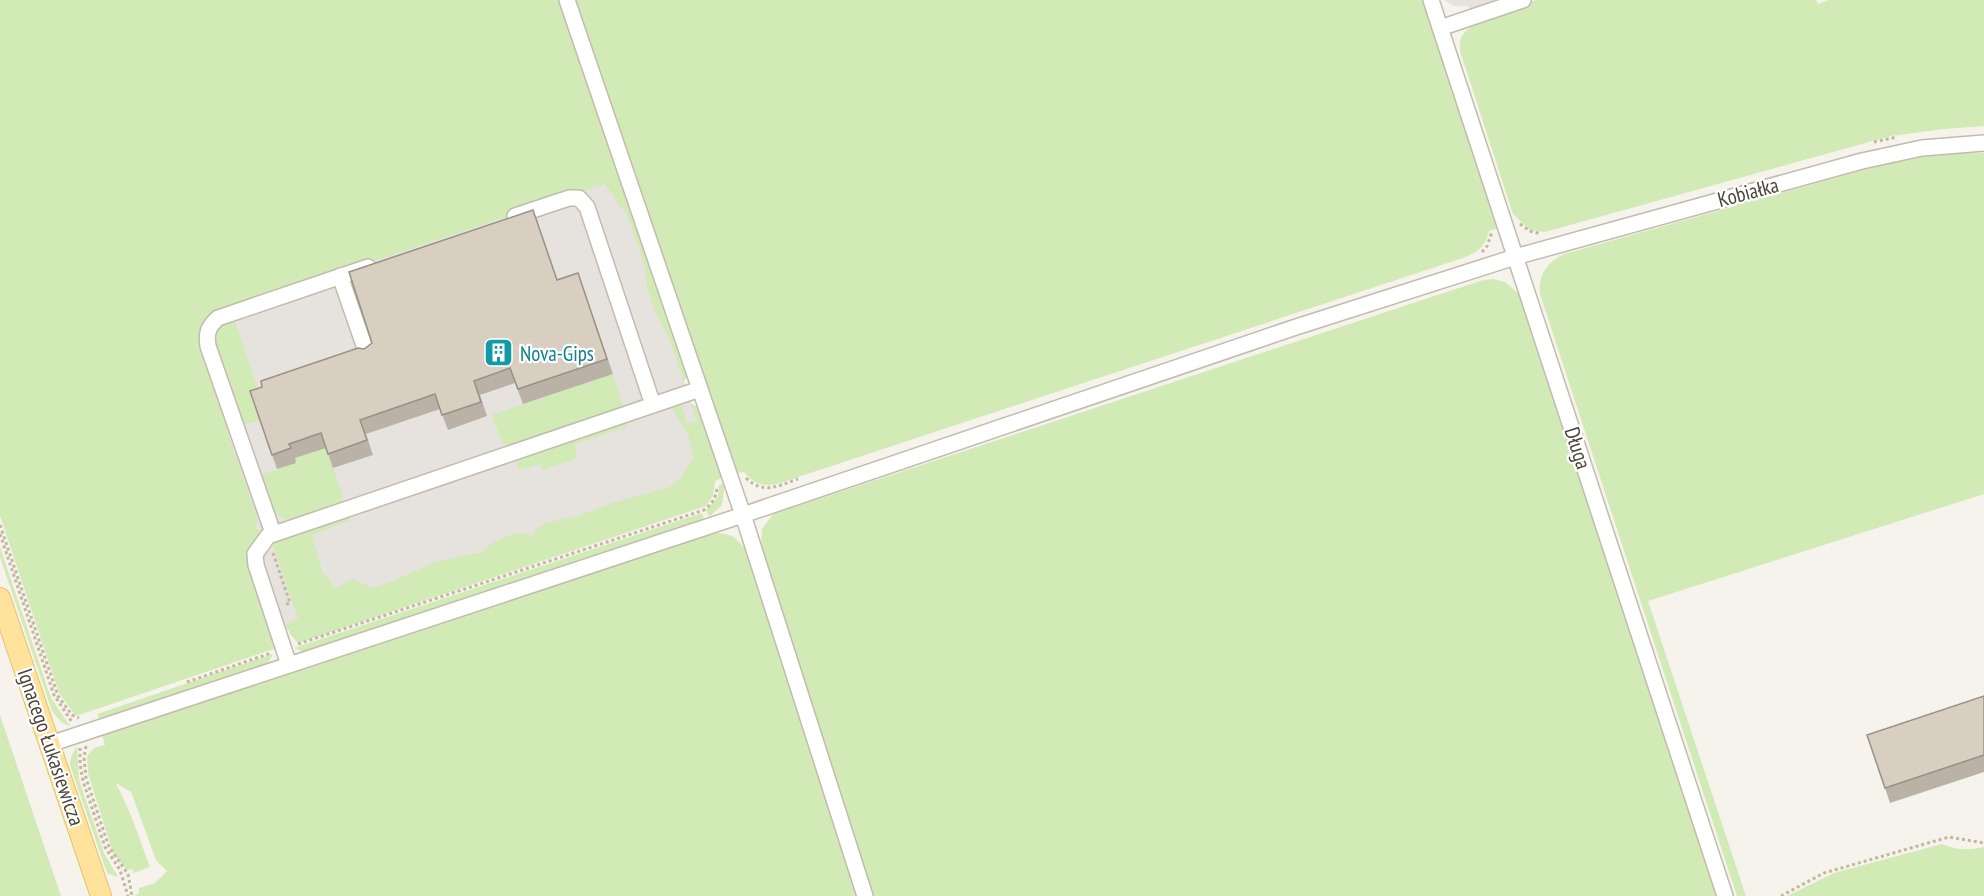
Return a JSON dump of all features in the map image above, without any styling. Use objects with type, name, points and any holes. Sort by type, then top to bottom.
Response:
[{"type":"main road","name":"Ignacego Łukasiewicza","points":[[0,598],[101,896]]},
{"type":"street","points":[[567,0],[731,478],[865,896]]},
{"type":"street","name":"Długa","points":[[1431,0],[1725,896]]},
{"type":"street","points":[[1440,27],[1522,0]]},
{"type":"street","name":"Kobiałka","points":[[50,744],[743,515],[1285,331],[1515,257],[1863,161],[1922,148],[1984,143]]},
{"type":"street","points":[[503,220],[569,198],[579,198],[583,201],[587,207],[653,405]]},
{"type":"street","points":[[273,534],[208,346],[209,326],[218,318],[383,261]]},
{"type":"street","points":[[340,276],[366,354]]},
{"type":"street","points":[[289,665],[256,565],[255,554],[268,536],[700,389]]},
{"type":"path","points":[[1868,143],[1899,136]]},
{"type":"path","points":[[1479,254],[1487,246],[1490,233],[1506,228],[1521,224],[1530,231],[1547,234]]},
{"type":"path","points":[[179,684],[704,510],[711,505],[718,483],[743,474],[754,485],[763,488],[799,479]]},
{"type":"path","points":[[0,525],[58,696],[72,715],[81,718],[80,764],[83,781],[105,847],[120,870],[130,896]]},
{"type":"path","points":[[0,534],[54,695],[58,704],[88,740],[84,758],[86,778],[109,847],[128,874],[130,896]]},
{"type":"path","points":[[1781,896],[1824,873],[1949,837],[1984,843]]},
{"type":"shaded area","points":[[1444,0],[1498,0],[1470,9],[1468,6],[1454,6]]},
{"type":"shaded area","points":[[614,175],[708,452],[689,497],[241,646],[135,338]]},
{"type":"green space","points":[[0,0],[561,0],[688,374],[684,382],[669,338],[656,314],[647,287],[644,264],[626,212],[618,205],[604,184],[212,315],[206,321],[231,429],[227,431],[257,517],[256,529],[262,531],[260,536],[263,603],[274,649],[76,716],[59,693],[0,516]]},
{"type":"green space","points":[[575,0],[1423,0],[1498,228],[1489,231],[1480,249],[1463,258],[777,484],[762,484],[751,479],[744,472],[736,473]]},
{"type":"green space","points":[[1536,0],[1816,0],[1818,4],[1829,0],[1984,0],[1984,126],[1891,136],[1545,232],[1530,230],[1513,214],[1461,54],[1460,44],[1464,32],[1476,24],[1475,20]]},
{"type":"green space","points":[[1959,153],[1984,153],[1984,494],[1648,601],[1746,896],[1737,896],[1540,294],[1542,275],[1548,265],[1564,254],[1878,166]]},
{"type":"green space","points":[[1493,279],[1505,282],[1520,295],[1719,896],[872,896],[761,551],[762,529],[773,514],[1483,280]]},
{"type":"green space","points":[[234,318],[263,403],[260,420],[241,426],[214,343],[219,327]]},
{"type":"green space","points":[[613,374],[624,409],[509,446],[502,442],[492,415]]},
{"type":"green space","points":[[680,402],[687,424],[697,421],[691,403],[700,409],[724,477],[715,481],[713,496],[706,506],[298,643],[290,634],[286,624],[298,619],[272,542],[349,514],[350,520],[312,535],[323,573],[336,588],[352,579],[372,588],[435,562],[482,552],[489,545],[515,533],[533,535],[546,523],[577,516],[670,487],[682,477],[693,456],[689,437],[671,406]]},
{"type":"green space","points":[[627,420],[627,427],[575,444],[576,459],[543,470],[540,464],[519,470],[515,458]]},
{"type":"green space","points":[[326,448],[343,496],[341,504],[291,521],[277,515],[266,498],[258,476],[296,463],[295,458]]},
{"type":"green space","points":[[725,483],[722,505],[709,517],[706,510],[718,497],[719,485]]},
{"type":"green space","points":[[702,513],[704,519],[304,652],[294,648]]},
{"type":"green space","points":[[719,533],[733,536],[748,551],[859,896],[135,896],[139,893],[139,888],[155,883],[167,871],[156,860],[131,792],[116,783],[150,867],[134,873],[132,869],[127,870],[113,853],[88,773],[87,756],[94,748],[105,745],[102,735],[704,536]]},
{"type":"green space","points":[[0,547],[51,698],[70,726],[61,722],[52,711],[0,557]]},
{"type":"green space","points":[[273,654],[268,663],[100,720],[97,714]]},
{"type":"green space","points":[[0,715],[61,896],[0,896]]},
{"type":"green space","points":[[77,746],[79,780],[104,853],[118,877],[107,873],[70,765],[71,757]]},
{"type":"green space","points":[[1942,844],[1963,849],[1984,847],[1984,896],[1787,896],[1834,873]]},
{"type":"building","name":"Nova-Gips","points":[[533,210],[557,280],[578,273],[607,359],[518,389],[510,368],[474,381],[481,402],[442,415],[435,394],[360,420],[367,440],[328,454],[321,433],[289,444],[291,448],[272,455],[250,391],[262,387],[261,381],[358,348],[364,349],[372,343],[349,272]]},
{"type":"building","points":[[1984,696],[1984,755],[1885,788],[1867,735]]},
{"type":"place","name":"Nova-Gips","points":[[499,353]]}]
